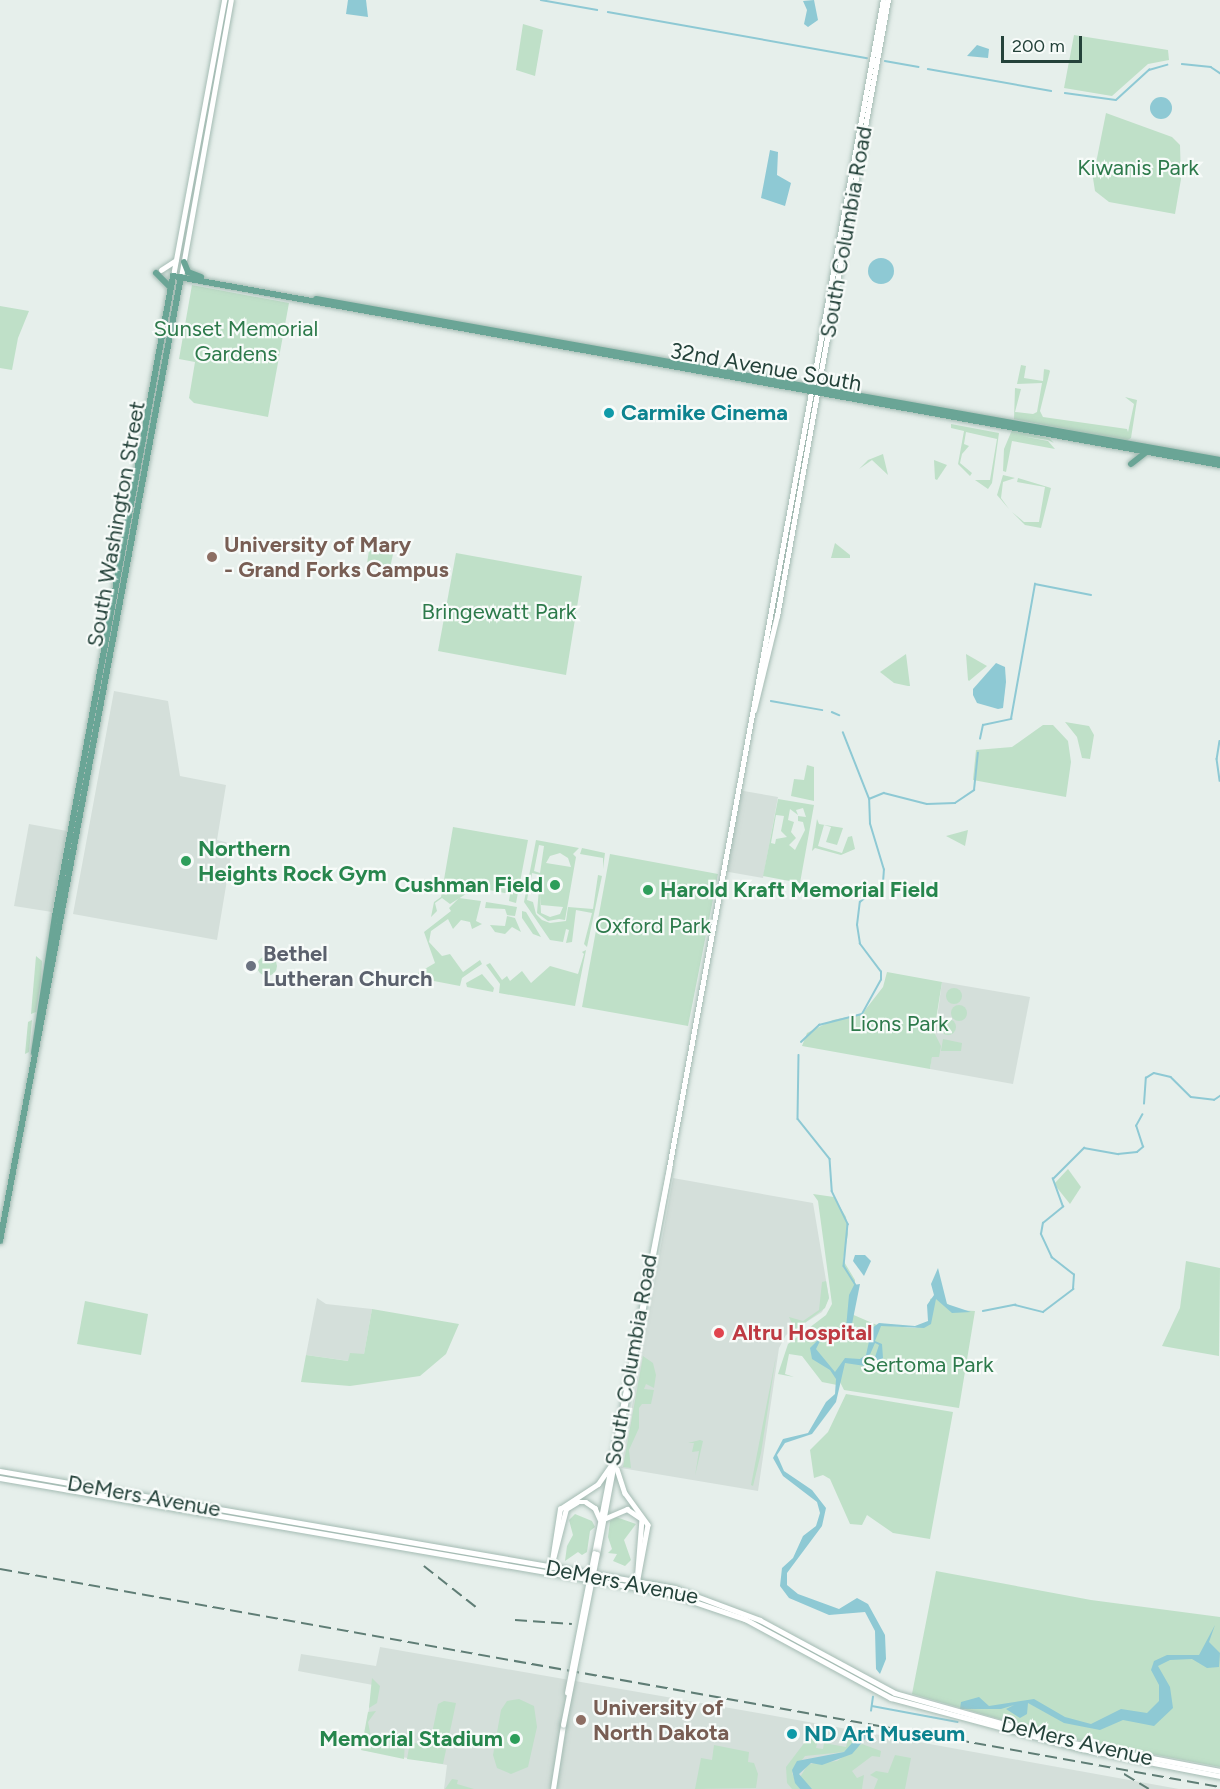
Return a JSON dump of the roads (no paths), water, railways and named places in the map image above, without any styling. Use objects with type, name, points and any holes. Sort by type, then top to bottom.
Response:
[{"type":"main road","name":"South Washington Street","points":[[0,1240],[161,361],[170,288],[224,0]]},
{"type":"main road","name":"South Washington Street","points":[[161,361],[184,262],[231,0]]},
{"type":"main road","name":"South Columbia Road","points":[[596,1554],[606,1518],[618,1426],[754,710],[796,512],[825,308],[883,0]]},
{"type":"main road","name":"South Columbia Road","points":[[774,615],[790,510],[825,349],[888,0]]},
{"type":"main road","points":[[170,288],[159,272],[176,259]]},
{"type":"main road","points":[[184,262],[190,273],[219,284]]},
{"type":"main road","points":[[831,314],[832,272]]},
{"type":"main road","name":"32nd Avenue South","points":[[173,276],[656,362],[759,377],[815,390]]},
{"type":"main road","points":[[177,297],[187,283],[204,281]]},
{"type":"main road","points":[[825,308],[825,349]]},
{"type":"main road","name":"32nd Avenue South","points":[[656,362],[697,373],[815,390],[1134,447],[1220,459]]},
{"type":"main road","points":[[697,373],[759,377]]},
{"type":"main road","name":"32nd Avenue South","points":[[1134,447],[1148,453],[1220,465]]},
{"type":"main road","points":[[1131,464],[1148,453]]},
{"type":"main road","points":[[790,510],[796,512]]},
{"type":"main road","name":"South Columbia Road","points":[[596,1554],[601,1521],[621,1438],[668,1187],[668,1171]]},
{"type":"main road","points":[[618,1426],[621,1438]]},
{"type":"main road","points":[[562,1569],[553,1554],[560,1509],[598,1484],[614,1462]]},
{"type":"main road","points":[[614,1462],[622,1489],[648,1525],[639,1571],[624,1580]]},
{"type":"main road","name":"DeMers Avenue","points":[[0,1471],[538,1565],[550,1569],[624,1580],[682,1596],[737,1616],[891,1698],[1082,1749],[1220,1776]]},
{"type":"main road","name":"DeMers Avenue","points":[[0,1478],[637,1584],[649,1583],[684,1591],[746,1614],[895,1693],[1068,1742],[1220,1771]]},
{"type":"main road","points":[[49,1487],[51,1480]]},
{"type":"main road","points":[[550,1569],[561,1518],[569,1506],[580,1501],[590,1504],[601,1521]]},
{"type":"main road","points":[[606,1518],[627,1509],[642,1519],[644,1528],[637,1584]]},
{"type":"main road","points":[[538,1565],[553,1554]]},
{"type":"main road","points":[[553,1789],[562,1725],[596,1554]]},
{"type":"main road","points":[[639,1571],[649,1583]]},
{"type":"water","points":[[348,0],[366,0],[368,17],[346,14]]},
{"type":"water","points":[[814,0],[818,20],[808,27],[804,24],[807,10],[803,1]]},
{"type":"water","points":[[977,45],[989,49],[988,58],[967,56]]},
{"type":"water","points":[[1161,97],[1171,104],[1172,108],[1165,118],[1161,119],[1151,112],[1150,108],[1157,98]]},
{"type":"water","points":[[770,150],[778,152],[777,175],[791,183],[785,206],[761,198]]},
{"type":"water","points":[[881,258],[890,262],[894,271],[890,280],[881,284],[872,280],[868,271],[872,262]]},
{"type":"water","points":[[996,663],[1005,667],[1006,682],[1003,708],[998,709],[977,703],[973,695],[973,689]]},
{"type":"water","points":[[855,1255],[865,1255],[871,1261],[864,1276],[853,1261]]},
{"type":"water","points":[[938,1268],[947,1304],[971,1312],[952,1313],[936,1299],[931,1324],[924,1328],[881,1326],[875,1341],[882,1344],[883,1358],[879,1362],[875,1357],[879,1345],[875,1343],[865,1366],[845,1363],[836,1402],[812,1434],[785,1443],[777,1455],[784,1471],[812,1490],[826,1508],[822,1526],[787,1573],[787,1585],[798,1594],[839,1609],[857,1598],[868,1604],[885,1635],[886,1659],[880,1674],[876,1669],[875,1631],[865,1612],[829,1615],[789,1598],[780,1586],[782,1568],[793,1558],[803,1536],[816,1526],[820,1513],[817,1502],[783,1476],[773,1458],[783,1439],[808,1433],[826,1402],[835,1394],[836,1379],[830,1370],[812,1359],[810,1348],[827,1331],[846,1328],[849,1295],[854,1285],[860,1284],[851,1329],[841,1336],[821,1339],[816,1349],[835,1372],[845,1358],[860,1359],[866,1355],[872,1328],[879,1323],[915,1326],[928,1321],[927,1305],[934,1295],[931,1284]]},
{"type":"water","points":[[1215,1625],[1209,1642],[1220,1653],[1219,1667],[1207,1668],[1192,1659],[1170,1660],[1158,1666],[1170,1687],[1173,1708],[1154,1726],[1123,1720],[1100,1730],[1064,1723],[1028,1703],[1027,1714],[1020,1718],[1006,1709],[1014,1705],[1001,1709],[960,1709],[961,1702],[979,1697],[989,1706],[1034,1699],[1065,1717],[1091,1724],[1121,1709],[1147,1713],[1159,1701],[1159,1685],[1151,1670],[1154,1661],[1167,1655],[1199,1655]]},
{"type":"water","points":[[866,1727],[870,1729],[866,1738],[852,1754],[822,1765],[811,1763],[799,1774],[812,1789],[800,1789],[795,1783],[792,1770],[797,1761],[844,1752]]},
{"type":"waterway","points":[[541,0],[597,10]]},
{"type":"waterway","points":[[608,12],[867,58]]},
{"type":"waterway","points":[[885,61],[918,67]]},
{"type":"waterway","points":[[1182,64],[1211,67],[1220,73]]},
{"type":"waterway","points":[[1065,93],[1116,100],[1149,70],[1167,65]]},
{"type":"waterway","points":[[928,69],[1051,91]]},
{"type":"waterway","points":[[980,739],[983,725],[1011,719],[1035,584],[1091,595]]},
{"type":"waterway","points":[[771,701],[822,710]]},
{"type":"waterway","points":[[832,712],[839,715]]},
{"type":"waterway","points":[[801,1042],[819,1025],[862,1014],[881,980],[881,972],[860,944],[857,925],[860,902],[883,883],[884,870],[870,824],[869,799],[843,733]]},
{"type":"waterway","points":[[1220,741],[1217,759],[1220,781]]},
{"type":"waterway","points":[[869,799],[884,793],[927,804],[955,803],[974,790],[978,753]]},
{"type":"waterway","points":[[799,1055],[798,1119],[830,1159],[832,1191],[848,1224],[844,1266],[856,1285]]},
{"type":"waterway","points":[[1144,1104],[1146,1078],[1154,1073],[1171,1077],[1191,1097],[1214,1100],[1220,1096]]},
{"type":"waterway","points":[[983,1311],[1015,1305],[1043,1312],[1073,1289],[1074,1275],[1052,1258],[1041,1234],[1043,1223],[1063,1207],[1053,1179],[1084,1148],[1118,1154],[1137,1152],[1143,1147],[1136,1126],[1142,1115]]},
{"type":"waterway","points":[[871,1711],[873,1697]]},
{"type":"waterway","points":[[872,1706],[958,1722]]},
{"type":"railway","points":[[424,1566],[476,1607]]},
{"type":"railway","points":[[0,1569],[1220,1787]]},
{"type":"railway","points":[[515,1620],[572,1624]]},
{"type":"railway","points":[[1124,1774],[1149,1789]]},
{"type":"place","name":"Carmike Cinema","points":[[609,413]]},
{"type":"place","name":"University of Mary - Grand Forks Campus","points":[[212,557]]},
{"type":"place","name":"Northern Heights Rock Gym","points":[[186,861]]},
{"type":"place","name":"Cushman Field","points":[[555,885]]},
{"type":"place","name":"Harold Kraft Memorial Field","points":[[648,890]]},
{"type":"place","name":"Bethel Lutheran Church","points":[[251,966]]},
{"type":"place","name":"Altru Hospital","points":[[719,1333]]},
{"type":"place","name":"University of North Dakota","points":[[581,1720]]},
{"type":"place","name":"ND Art Museum","points":[[792,1734]]},
{"type":"place","name":"Memorial Stadium","points":[[515,1739]]},
{"type":"park label","name":"Kiwanis Park","points":[[1138,168]]},
{"type":"park label","name":"Sunset Memorial Gardens","points":[[236,340]]},
{"type":"park label","name":"Bringewatt Park","points":[[499,612]]},
{"type":"park label","name":"Oxford Park","points":[[653,926]]},
{"type":"park label","name":"Lions Park","points":[[899,1024]]},
{"type":"park label","name":"Sertoma Park","points":[[928,1365]]}]
